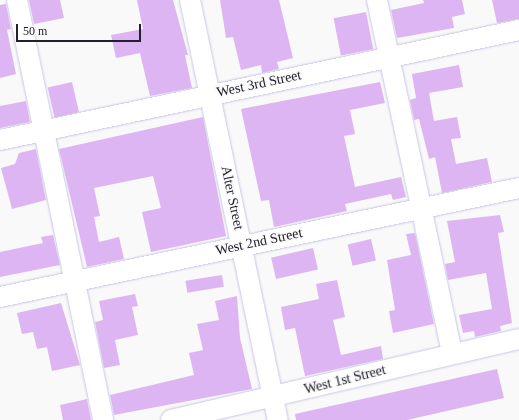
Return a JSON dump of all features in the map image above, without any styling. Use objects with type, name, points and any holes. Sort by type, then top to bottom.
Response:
[{"type":"street","points":[[17,0],[77,281],[103,420]]},
{"type":"street","name":"Alter Street","points":[[190,0],[278,420]]},
{"type":"street","points":[[377,0],[452,353]]},
{"type":"street","name":"West 3rd Street","points":[[0,140],[519,30]]},
{"type":"street","name":"West 2nd Street","points":[[0,297],[519,188]]},
{"type":"street","name":"West 1st Street","points":[[171,420],[273,397],[452,353],[519,339]]},
{"type":"building","points":[[29,0],[60,0],[64,18],[34,24]]},
{"type":"building","points":[[137,0],[173,0],[188,55],[185,55],[192,88],[150,96],[140,53],[116,58],[111,35],[143,29]]},
{"type":"building","points":[[220,0],[279,0],[293,58],[277,62],[279,69],[262,73],[261,65],[241,70],[233,37],[226,38]]},
{"type":"building","points":[[423,0],[462,0],[465,14],[452,17],[454,28],[397,38],[391,10],[424,3]]},
{"type":"building","points":[[492,0],[519,0],[519,19],[497,23]]},
{"type":"building","points":[[6,4],[11,29],[7,30],[16,74],[0,78],[0,5]]},
{"type":"building","points":[[366,12],[373,49],[341,56],[334,18]]},
{"type":"building","points":[[459,65],[463,87],[429,93],[434,121],[457,117],[461,138],[451,139],[456,164],[487,158],[492,182],[442,193],[435,157],[429,159],[419,119],[414,120],[410,100],[416,98],[412,74]]},
{"type":"building","points":[[72,82],[79,112],[55,118],[48,88]]},
{"type":"building","points":[[380,82],[385,103],[350,110],[355,134],[344,136],[355,187],[401,177],[406,197],[393,200],[391,194],[345,204],[347,211],[274,227],[269,200],[261,201],[241,109]]},
{"type":"building","points":[[26,101],[30,122],[0,128],[0,106]]},
{"type":"building","points":[[203,117],[226,236],[151,252],[142,212],[161,208],[153,176],[94,188],[100,216],[94,217],[99,242],[119,237],[124,259],[87,267],[59,149]]},
{"type":"building","points":[[36,149],[46,200],[12,209],[1,168],[15,164],[19,153]]},
{"type":"building","points":[[500,215],[504,232],[498,233],[512,323],[500,326],[501,331],[475,337],[474,331],[463,333],[459,315],[492,309],[486,273],[448,280],[445,264],[455,262],[447,221]]},
{"type":"building","points":[[415,233],[434,324],[393,333],[389,311],[395,310],[387,260],[411,255],[406,234]]},
{"type":"building","points":[[53,235],[60,265],[0,277],[0,252],[43,243],[41,237]]},
{"type":"building","points":[[371,239],[376,260],[353,266],[348,244]]},
{"type":"building","points":[[313,248],[318,269],[276,279],[271,258]]},
{"type":"building","points":[[222,275],[224,287],[187,293],[185,281]]},
{"type":"building","points":[[337,280],[345,317],[333,320],[341,355],[381,346],[383,359],[305,376],[295,328],[285,330],[281,307],[319,299],[316,284]]},
{"type":"building","points":[[135,294],[138,306],[132,307],[138,335],[115,340],[120,365],[104,368],[95,322],[103,320],[99,301]]},
{"type":"building","points":[[237,296],[240,338],[252,389],[114,415],[110,395],[194,375],[189,353],[203,350],[197,324],[219,320],[215,301]]},
{"type":"building","points":[[61,303],[80,365],[52,371],[47,347],[37,349],[33,332],[22,334],[17,313]]},
{"type":"building","points":[[497,369],[504,398],[407,420],[296,420],[295,414]]},
{"type":"building","points":[[87,399],[91,420],[63,420],[60,405]]}]
